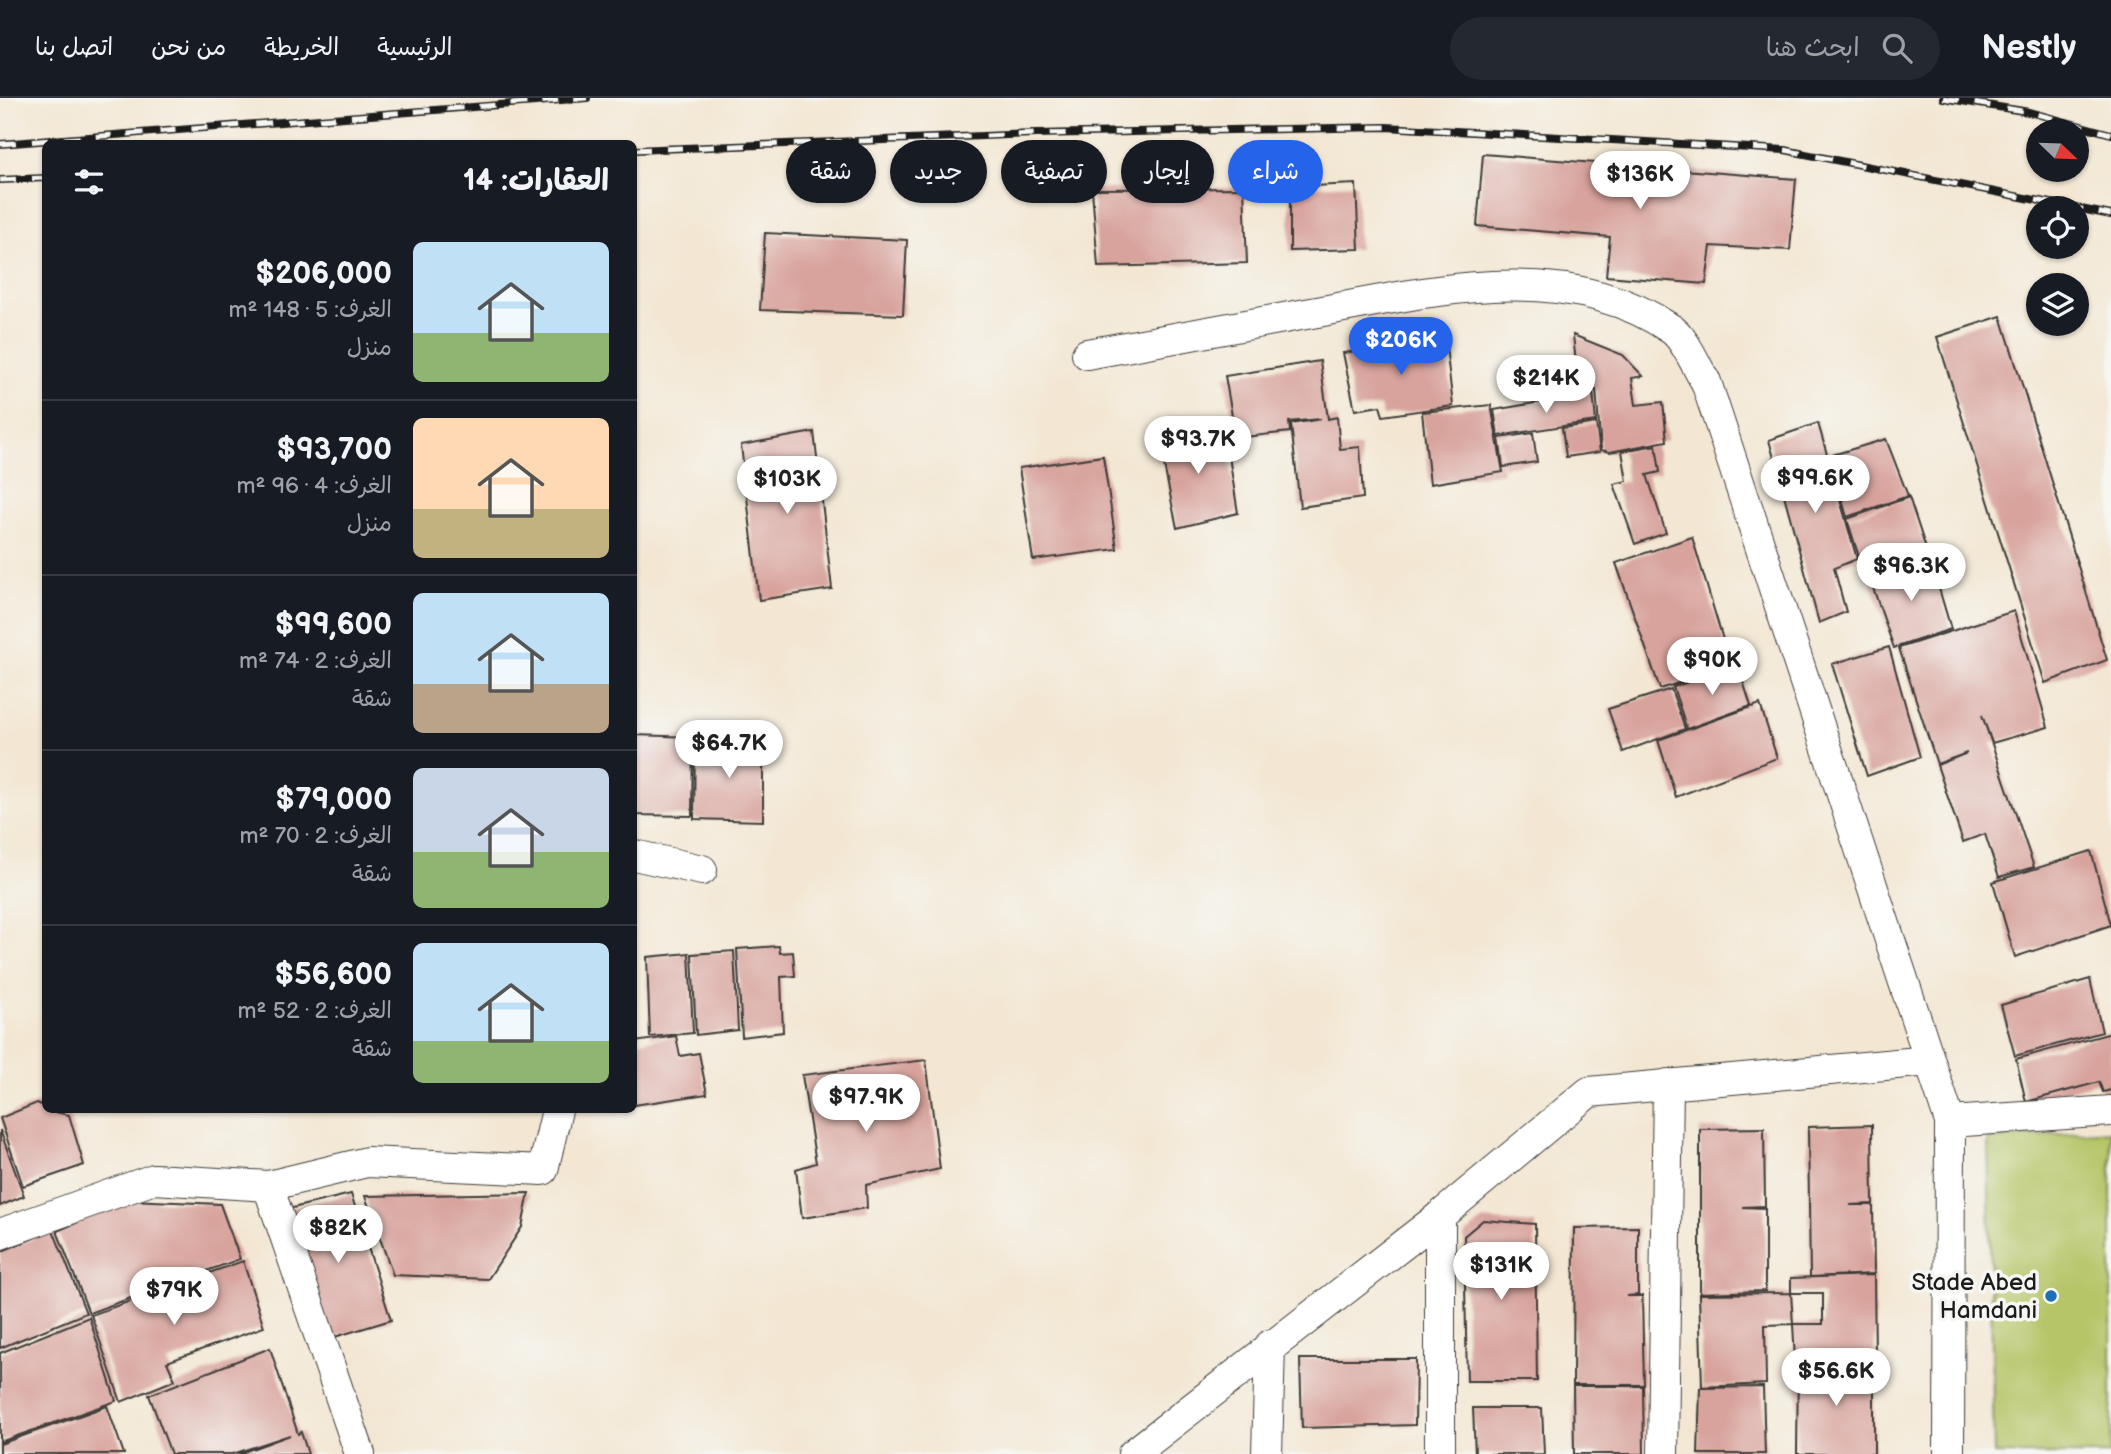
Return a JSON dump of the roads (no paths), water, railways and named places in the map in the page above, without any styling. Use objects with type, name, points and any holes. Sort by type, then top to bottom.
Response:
[{"type":"street","points":[[1087,354],[1448,288],[1521,285],[1574,292],[1626,305],[1674,331],[1706,382],[1950,1122],[1949,1454]]},
{"type":"street","points":[[637,856],[702,870]]},
{"type":"street","points":[[1133,1454],[1270,1345],[1440,1216],[1589,1092],[1929,1062]]},
{"type":"street","points":[[1663,1454],[1668,1084]]},
{"type":"street","points":[[1950,1122],[2111,1111]]},
{"type":"street","points":[[0,1234],[154,1180],[268,1186],[367,1162],[543,1170],[556,1113]]},
{"type":"street","points":[[268,1186],[360,1454]]},
{"type":"street","points":[[1440,1216],[1440,1454]]},
{"type":"street","points":[[1267,1454],[1270,1345]]},
{"type":"railway","points":[[51,140],[587,98]]},
{"type":"railway","points":[[1943,98],[2029,112],[2111,134]]},
{"type":"railway","points":[[637,150],[1035,134],[1386,127],[1785,150],[2111,215]]},
{"type":"railway","points":[[0,144],[42,141]]},
{"type":"railway","points":[[0,180],[42,178]]},
{"type":"place","name":"Stade Abed Hamdani","points":[[2051,1296]]}]
